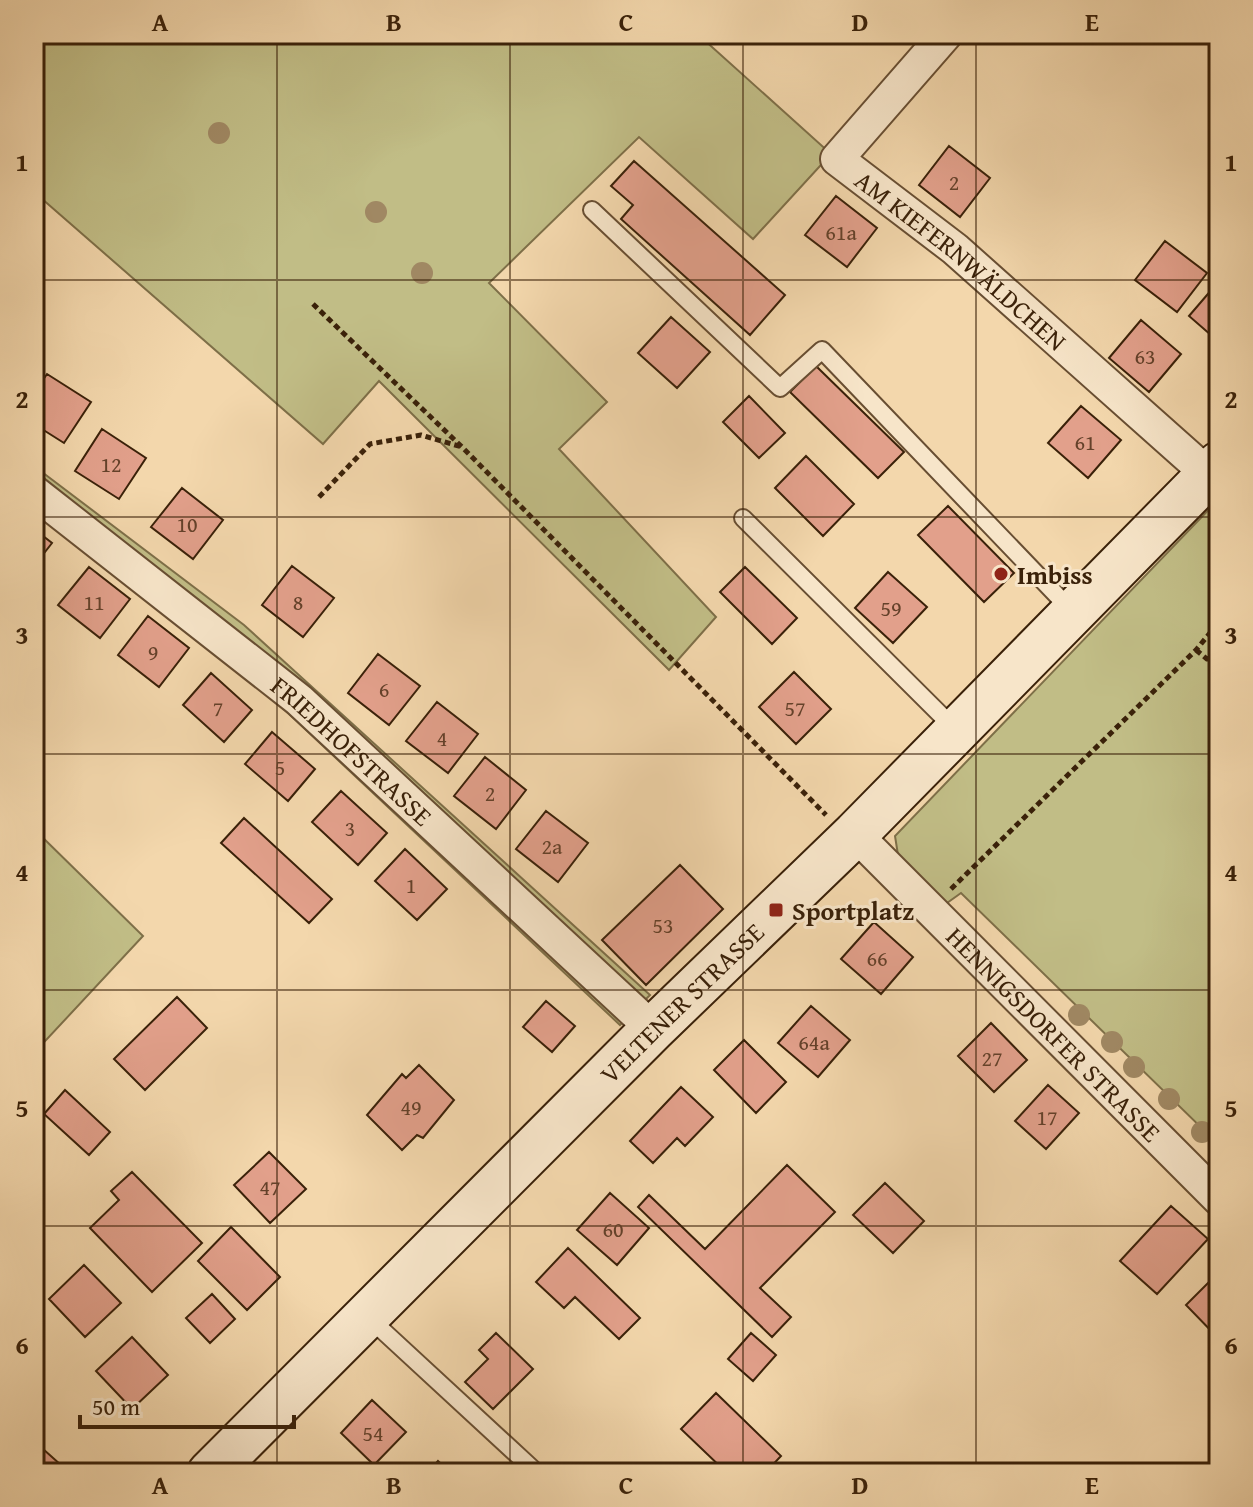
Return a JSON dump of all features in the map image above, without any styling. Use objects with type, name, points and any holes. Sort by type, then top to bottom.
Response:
[{"type":"main road","name":"VELTENER STRASSE","points":[[210,1473],[1209,479]]},
{"type":"street","name":"AM KIEFERNWÄLDCHEN","points":[[946,34],[837,159],[955,249],[1209,479]]},
{"type":"street","name":"FRIEDHOFSTRASSE","points":[[34,492],[299,700],[653,1029]]},
{"type":"street","name":"HENNIGSDORFER STRASSE","points":[[852,836],[930,909],[1219,1199]]},
{"type":"lane","points":[[592,210],[780,388],[822,350],[1075,614]]},
{"type":"lane","points":[[743,518],[957,731]]},
{"type":"lane","points":[[367,1316],[537,1473]]},
{"type":"path","points":[[313,304],[463,448],[852,836]]},
{"type":"path","points":[[319,497],[370,444],[421,435],[463,448]]},
{"type":"path","points":[[930,909],[1196,650],[1219,622]]},
{"type":"path","points":[[1196,650],[1207,659],[1219,656]]},
{"type":"shaded area","points":[[34,34],[704,34],[702,38],[831,154],[753,239],[639,137],[489,283],[607,402],[559,449],[716,617],[669,670],[379,381],[323,444],[41,198],[34,208]]},
{"type":"shaded area","points":[[34,466],[244,625],[650,995],[620,1025],[223,652],[34,509]]},
{"type":"shaded area","points":[[1219,499],[1219,1145],[961,893],[947,903],[898,855],[895,836]]},
{"type":"shaded area","points":[[34,829],[143,936],[34,1053]]},
{"type":"building","points":[[949,146],[990,178],[960,217],[919,185]]},
{"type":"building","points":[[634,161],[785,295],[750,335],[621,219],[633,205],[611,186]]},
{"type":"building","points":[[836,196],[877,228],[847,267],[805,235]]},
{"type":"building","points":[[1165,241],[1207,273],[1177,312],[1135,280]]},
{"type":"building","points":[[1219,281],[1219,342],[1189,316]]},
{"type":"building","points":[[671,317],[710,352],[677,388],[638,353]]},
{"type":"building","points":[[1141,320],[1181,354],[1149,392],[1109,358]]},
{"type":"building","points":[[816,366],[904,452],[878,478],[790,392]]},
{"type":"building","points":[[47,374],[91,402],[64,443],[34,424],[34,393]]},
{"type":"building","points":[[749,396],[785,433],[759,458],[723,422]]},
{"type":"building","points":[[1081,406],[1121,440],[1088,478],[1048,443]]},
{"type":"building","points":[[102,429],[146,458],[119,499],[75,471]]},
{"type":"building","points":[[806,456],[854,504],[823,536],[775,488]]},
{"type":"building","points":[[182,488],[223,520],[193,559],[151,527]]},
{"type":"building","points":[[948,506],[1014,573],[984,602],[918,535]]},
{"type":"building","points":[[34,529],[52,543],[34,566]]},
{"type":"building","points":[[292,566],[334,598],[303,637],[262,605]]},
{"type":"building","points":[[89,567],[130,599],[100,638],[58,605]]},
{"type":"building","points":[[745,567],[797,618],[772,644],[720,592]]},
{"type":"building","points":[[888,572],[927,607],[893,643],[855,608]]},
{"type":"building","points":[[148,616],[189,648],[159,687],[118,655]]},
{"type":"building","points":[[378,654],[420,686],[389,725],[348,693]]},
{"type":"building","points":[[794,672],[831,709],[796,744],[759,707]]},
{"type":"building","points":[[211,673],[252,710],[224,742],[183,705]]},
{"type":"building","points":[[437,702],[478,734],[448,773],[406,741]]},
{"type":"building","points":[[272,732],[315,769],[288,801],[245,764]]},
{"type":"building","points":[[485,757],[526,790],[496,829],[454,796]]},
{"type":"building","points":[[341,791],[387,833],[358,865],[312,822]]},
{"type":"building","points":[[546,811],[588,843],[558,882],[516,849]]},
{"type":"building","points":[[244,818],[332,899],[309,923],[221,843]]},
{"type":"building","points":[[405,849],[447,889],[417,920],[375,881]]},
{"type":"building","points":[[680,865],[723,909],[646,985],[602,940]]},
{"type":"building","points":[[874,922],[913,957],[881,994],[841,959]]},
{"type":"building","points":[[177,997],[207,1028],[145,1090],[114,1059]]},
{"type":"building","points":[[546,1001],[575,1026],[552,1052],[523,1027]]},
{"type":"building","points":[[811,1006],[850,1040],[818,1077],[778,1043]]},
{"type":"building","points":[[991,1023],[1027,1060],[994,1092],[958,1056]]},
{"type":"building","points":[[744,1040],[786,1082],[756,1113],[714,1070]]},
{"type":"building","points":[[419,1065],[454,1100],[423,1138],[417,1135],[402,1150],[367,1115],[402,1074],[406,1078]]},
{"type":"building","points":[[1048,1085],[1079,1113],[1046,1149],[1015,1121]]},
{"type":"building","points":[[681,1087],[713,1117],[685,1146],[677,1138],[653,1163],[630,1141]]},
{"type":"building","points":[[65,1090],[110,1132],[89,1155],[44,1114]]},
{"type":"building","points":[[269,1152],[306,1189],[270,1223],[234,1185]]},
{"type":"building","points":[[787,1165],[835,1212],[760,1288],[791,1317],[772,1337],[638,1207],[649,1195],[705,1249]]},
{"type":"building","points":[[132,1172],[202,1243],[152,1292],[90,1228],[119,1200],[111,1191]]},
{"type":"building","points":[[885,1183],[924,1221],[893,1253],[853,1215]]},
{"type":"building","points":[[610,1193],[649,1228],[617,1265],[577,1230]]},
{"type":"building","points":[[1171,1206],[1208,1239],[1157,1294],[1120,1261]]},
{"type":"building","points":[[231,1227],[280,1277],[247,1310],[198,1261]]},
{"type":"building","points":[[568,1248],[640,1318],[619,1339],[575,1297],[564,1308],[536,1282]]},
{"type":"building","points":[[84,1265],[121,1303],[85,1337],[49,1299]]},
{"type":"building","points":[[1219,1272],[1219,1339],[1186,1305]]},
{"type":"building","points":[[212,1294],[235,1319],[210,1343],[186,1318]]},
{"type":"building","points":[[496,1333],[533,1369],[493,1409],[465,1382],[488,1359],[479,1350]]},
{"type":"building","points":[[751,1333],[776,1355],[753,1381],[728,1359]]},
{"type":"building","points":[[132,1337],[168,1375],[132,1409],[96,1371]]},
{"type":"building","points":[[716,1393],[781,1456],[765,1473],[727,1473],[681,1429]]},
{"type":"building","points":[[372,1400],[406,1432],[374,1465],[341,1433]]},
{"type":"building","points":[[34,1441],[70,1473],[34,1473]]},
{"type":"building","points":[[438,1461],[451,1473],[427,1473]]},
{"type":"place","name":"Imbiss","points":[[1001,574]]},
{"type":"place","name":"Sportplatz","points":[[776,910]]}]
